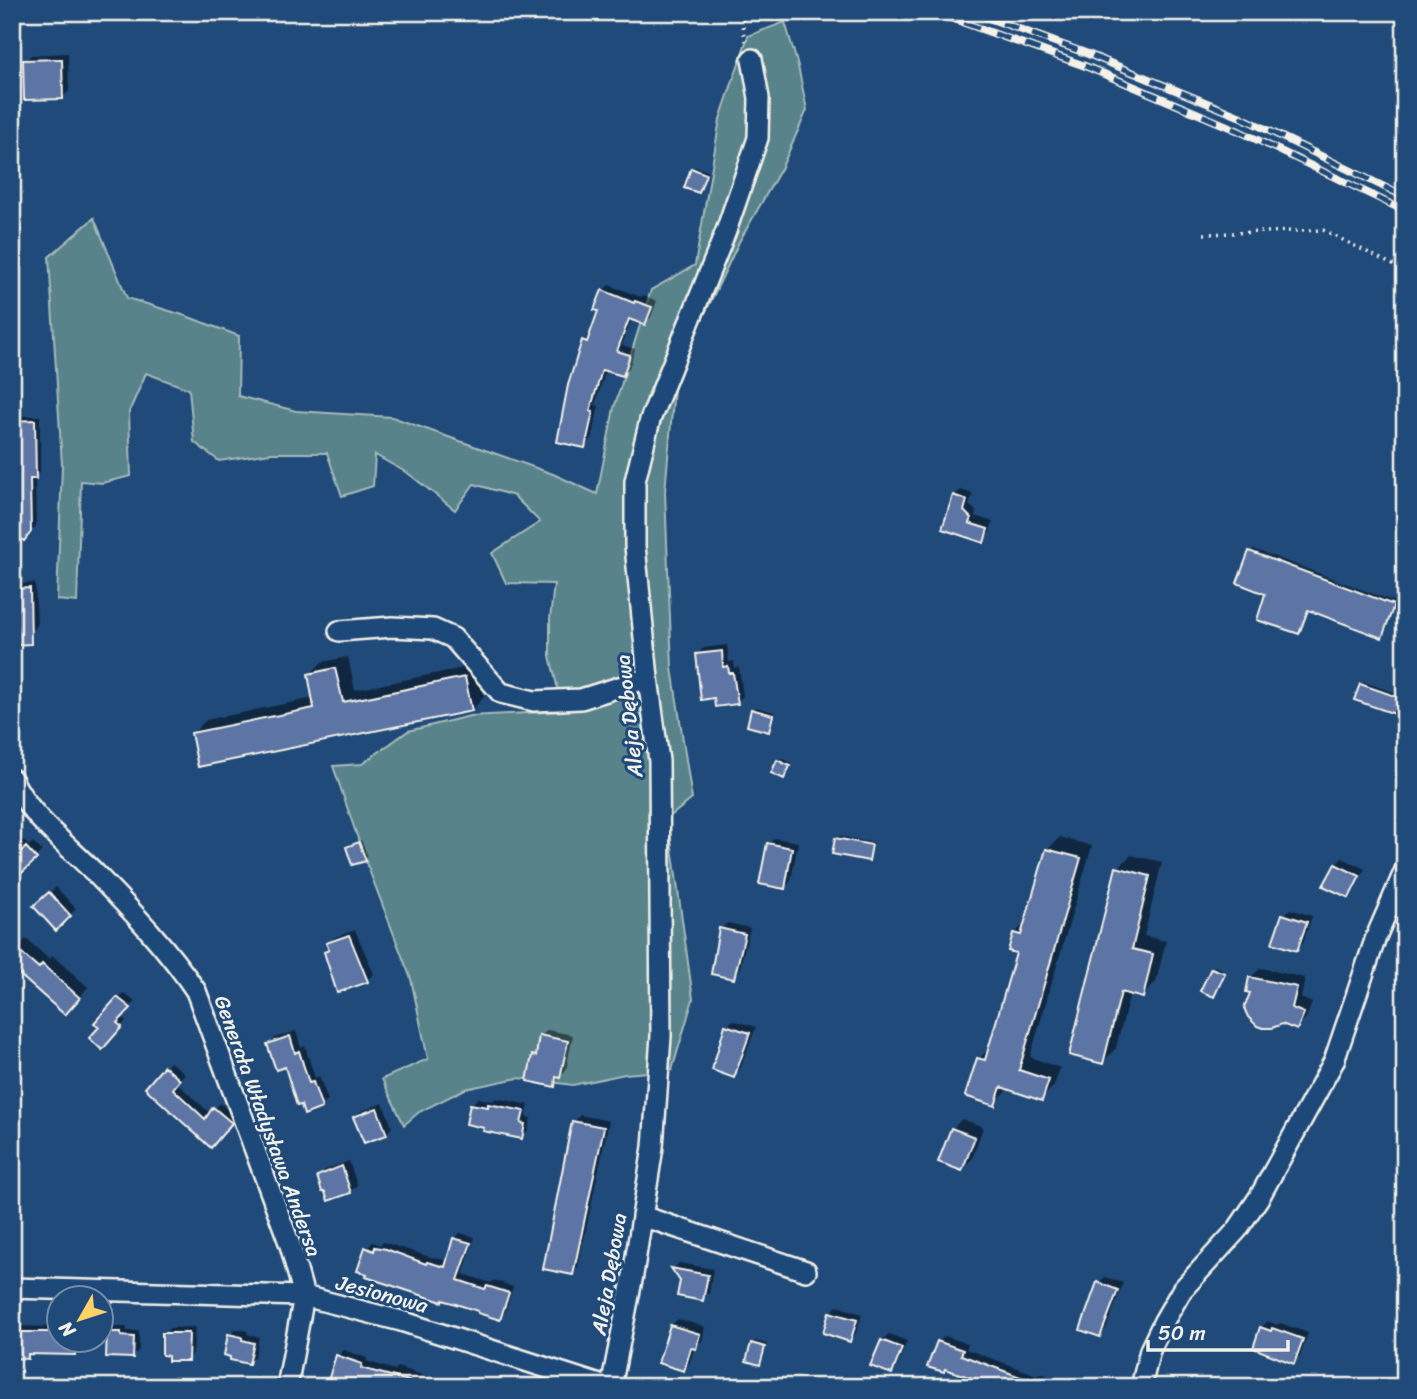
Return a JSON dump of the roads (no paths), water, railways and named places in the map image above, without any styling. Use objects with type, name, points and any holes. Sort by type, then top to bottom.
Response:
[{"type":"street","name":"Aleja Dębowa","points":[[609,1387],[653,1147],[661,1023],[659,761],[635,546],[635,481],[650,420],[726,231],[758,138],[759,98],[752,59]]},
{"type":"street","points":[[339,631],[393,626],[433,629],[453,638],[501,693],[534,701],[580,699],[648,678]]},
{"type":"street","name":"Generała Władysława Andersa","points":[[12,779],[18,793],[170,955],[195,992],[290,1245],[304,1296],[287,1387]]},
{"type":"street","points":[[1142,1387],[1150,1350],[1170,1310],[1182,1290],[1237,1230],[1260,1196],[1334,1061],[1376,937],[1405,870]]},
{"type":"street","points":[[642,1216],[806,1271]]},
{"type":"street","name":"Jesionowa","points":[[12,1289],[304,1296],[401,1321],[609,1387]]},
{"type":"railway","points":[[934,12],[1085,66],[1239,131],[1405,211]]},
{"type":"railway","points":[[972,12],[1088,54],[1241,117],[1405,197]]}]
